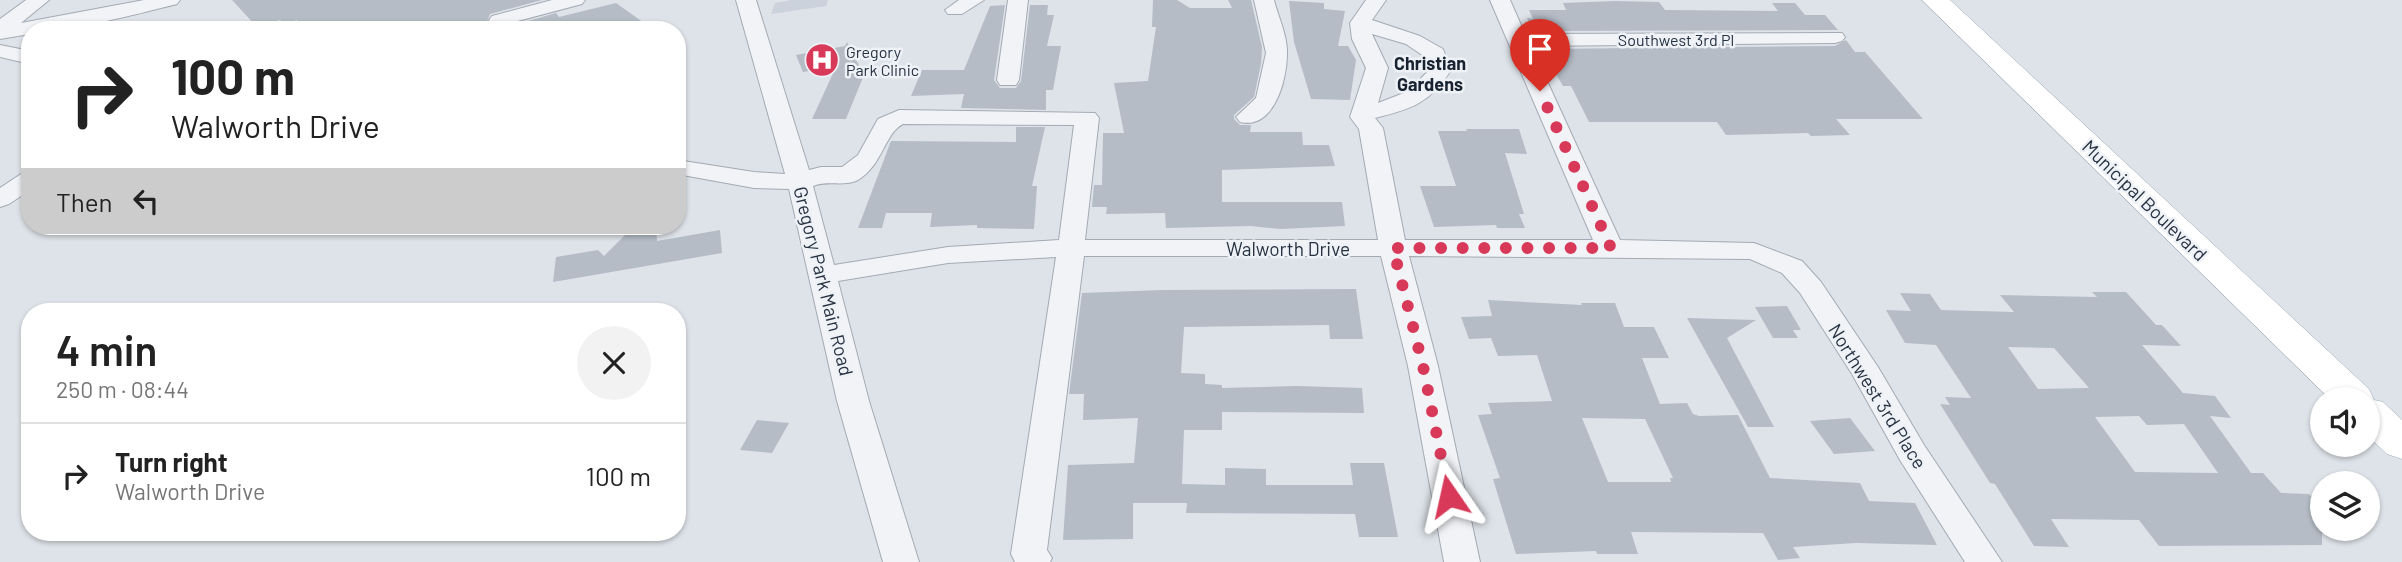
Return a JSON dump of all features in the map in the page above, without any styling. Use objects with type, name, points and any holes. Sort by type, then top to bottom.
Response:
[{"type":"main road","name":"Municipal Boulevard","points":[[1935,0],[2341,387]]},
{"type":"main road","points":[[2380,423],[2402,444]]},
{"type":"street","points":[[1,44],[39,0]]},
{"type":"street","points":[[85,21],[170,0]]},
{"type":"street","points":[[499,20],[575,0]]},
{"type":"street","name":"Gregory Park Main Road","points":[[746,0],[800,182],[853,401],[901,562]]},
{"type":"street","points":[[955,10],[974,0]]},
{"type":"street","points":[[1008,80],[1018,0]]},
{"type":"street","points":[[1248,117],[1267,100],[1277,53],[1264,0]]},
{"type":"street","points":[[1376,0],[1360,23],[1363,39],[1377,68],[1362,117],[1371,128],[1393,248],[1423,366],[1462,562]]},
{"type":"street","points":[[1500,0],[1611,248]]},
{"type":"street","points":[[1360,23],[1413,40],[1435,54],[1440,70],[1431,86],[1404,104],[1364,113]]},
{"type":"street","name":"Southwest 3rd Pl","points":[[1518,40],[1835,37]]},
{"type":"street","points":[[1,44],[21,39]]},
{"type":"street","points":[[1,44],[21,54]]},
{"type":"street","points":[[686,169],[754,180],[800,182],[821,174],[848,174],[868,159],[886,124],[899,117],[1087,118],[1082,173],[1069,248],[1058,362],[1028,554],[1034,558]]},
{"type":"street","points":[[0,199],[21,185]]},
{"type":"street","name":"Walworth Drive","points":[[823,275],[948,255],[1069,248],[1611,248],[1754,251]]},
{"type":"street","name":"Northwest 3rd Place","points":[[1754,251],[1792,267],[1811,288],[1867,374],[1912,452],[1984,562]]},
{"type":"shaded area","points":[[828,0],[826,6],[771,14],[775,3]]},
{"type":"building","points":[[232,0],[542,0],[490,14],[487,21],[251,21]]},
{"type":"building","points":[[1153,0],[1177,0],[1190,8],[1232,8],[1228,0],[1251,0],[1262,47],[1261,64],[1254,97],[1234,115],[1234,119],[1240,125],[1251,125],[1250,132],[1302,132],[1303,145],[1329,145],[1335,166],[1222,170],[1222,202],[1342,202],[1345,226],[1280,229],[1251,226],[1166,228],[1165,213],[1106,214],[1107,207],[1092,207],[1094,185],[1102,185],[1103,133],[1124,133],[1114,83],[1148,81],[1156,27],[1152,27]]},
{"type":"building","points":[[1289,1],[1324,3],[1324,9],[1345,11],[1338,46],[1348,46],[1356,60],[1350,100],[1311,99],[1294,42]]},
{"type":"building","points":[[1659,2],[1665,10],[1778,11],[1772,3],[1795,3],[1805,15],[1825,15],[1838,30],[1533,31],[1527,18],[1533,19],[1529,10],[1566,10],[1563,3]]},
{"type":"building","points":[[616,3],[641,21],[528,21],[556,13],[559,17]]},
{"type":"building","points":[[1005,5],[994,80],[1000,88],[1016,88],[1021,81],[1030,5],[1048,5],[1047,15],[1054,15],[1047,46],[1061,46],[1053,90],[1046,90],[1046,110],[961,108],[964,94],[911,96],[922,70],[964,70],[990,6]]},
{"type":"building","points":[[1846,40],[1855,52],[1865,52],[1923,119],[1836,119],[1850,135],[1811,136],[1808,133],[1726,135],[1717,122],[1589,122],[1571,86],[1563,86],[1541,49],[1835,46]]},
{"type":"building","points":[[847,42],[864,75],[846,119],[812,119],[836,67],[803,72],[796,55],[845,46]]},
{"type":"building","points":[[1016,127],[1045,127],[1032,186],[1037,186],[1034,229],[977,228],[977,225],[930,227],[932,213],[886,213],[882,228],[858,228],[891,141],[1016,142]]},
{"type":"building","points":[[1466,129],[1519,129],[1527,154],[1505,153],[1524,214],[1519,214],[1525,228],[1497,228],[1496,225],[1434,227],[1420,186],[1456,186],[1438,131],[1467,131]]},
{"type":"building","points":[[720,230],[722,253],[553,282],[556,257],[598,250],[604,256],[625,235],[657,235],[657,241]]},
{"type":"building","points":[[1356,289],[1363,339],[1330,339],[1329,325],[1184,327],[1181,373],[1205,374],[1205,384],[1222,385],[1222,388],[1362,388],[1364,413],[1222,412],[1222,430],[1184,430],[1182,484],[1225,485],[1225,468],[1266,469],[1266,485],[1353,485],[1350,463],[1384,463],[1398,537],[1359,537],[1355,514],[1186,513],[1187,503],[1133,503],[1133,539],[1063,540],[1068,465],[1134,463],[1138,418],[1083,420],[1084,394],[1069,394],[1082,293]]},
{"type":"building","points":[[2092,292],[2126,292],[2156,325],[2162,325],[2181,346],[2142,345],[2183,393],[2215,396],[2231,418],[2210,416],[2251,473],[2263,473],[2281,493],[2310,495],[2310,541],[2322,541],[2322,545],[2159,546],[2139,520],[2051,519],[2069,547],[2034,546],[1940,404],[1950,405],[1945,397],[1971,398],[1936,345],[1905,343],[1886,310],[1911,311],[1900,293],[1930,294],[1941,310],[2014,312],[2000,295],[2097,297]],"holes":[[[2008,347],[2054,348],[2089,388],[2038,389]],[[2139,416],[2147,425],[2184,424],[2218,473],[2135,472],[2095,417]]]},
{"type":"building","points":[[1488,300],[1582,305],[1581,303],[1615,303],[1624,327],[1654,327],[1669,358],[1642,358],[1660,404],[1687,403],[1693,414],[1699,416],[1738,415],[1770,478],[1860,483],[1869,501],[1915,503],[1937,545],[1856,543],[1793,547],[1800,558],[1778,560],[1763,533],[1631,532],[1638,554],[1597,554],[1596,551],[1516,554],[1493,479],[1500,478],[1478,415],[1492,414],[1488,403],[1552,401],[1537,355],[1498,356],[1491,338],[1469,339],[1461,317],[1492,316]],"holes":[[[1582,418],[1645,419],[1673,478],[1670,478],[1671,482],[1608,482]]]},
{"type":"building","points":[[1787,306],[1801,330],[1793,330],[1798,338],[1773,338],[1755,307]]},
{"type":"building","points":[[1687,318],[1756,320],[1727,338],[1774,427],[1748,427]]},
{"type":"building","points":[[1850,418],[1875,451],[1834,454],[1810,421]]},
{"type":"building","points":[[757,420],[789,423],[772,453],[740,450]]},
{"type":"place","name":"Gregory Park Clinic","points":[[822,60]]},
{"type":"district","name":"Christian Gardens","points":[[1430,73]]},
{"type":"route","points":[[1449,496],[1423,366],[1393,248],[1611,248],[1540,91]]}]
